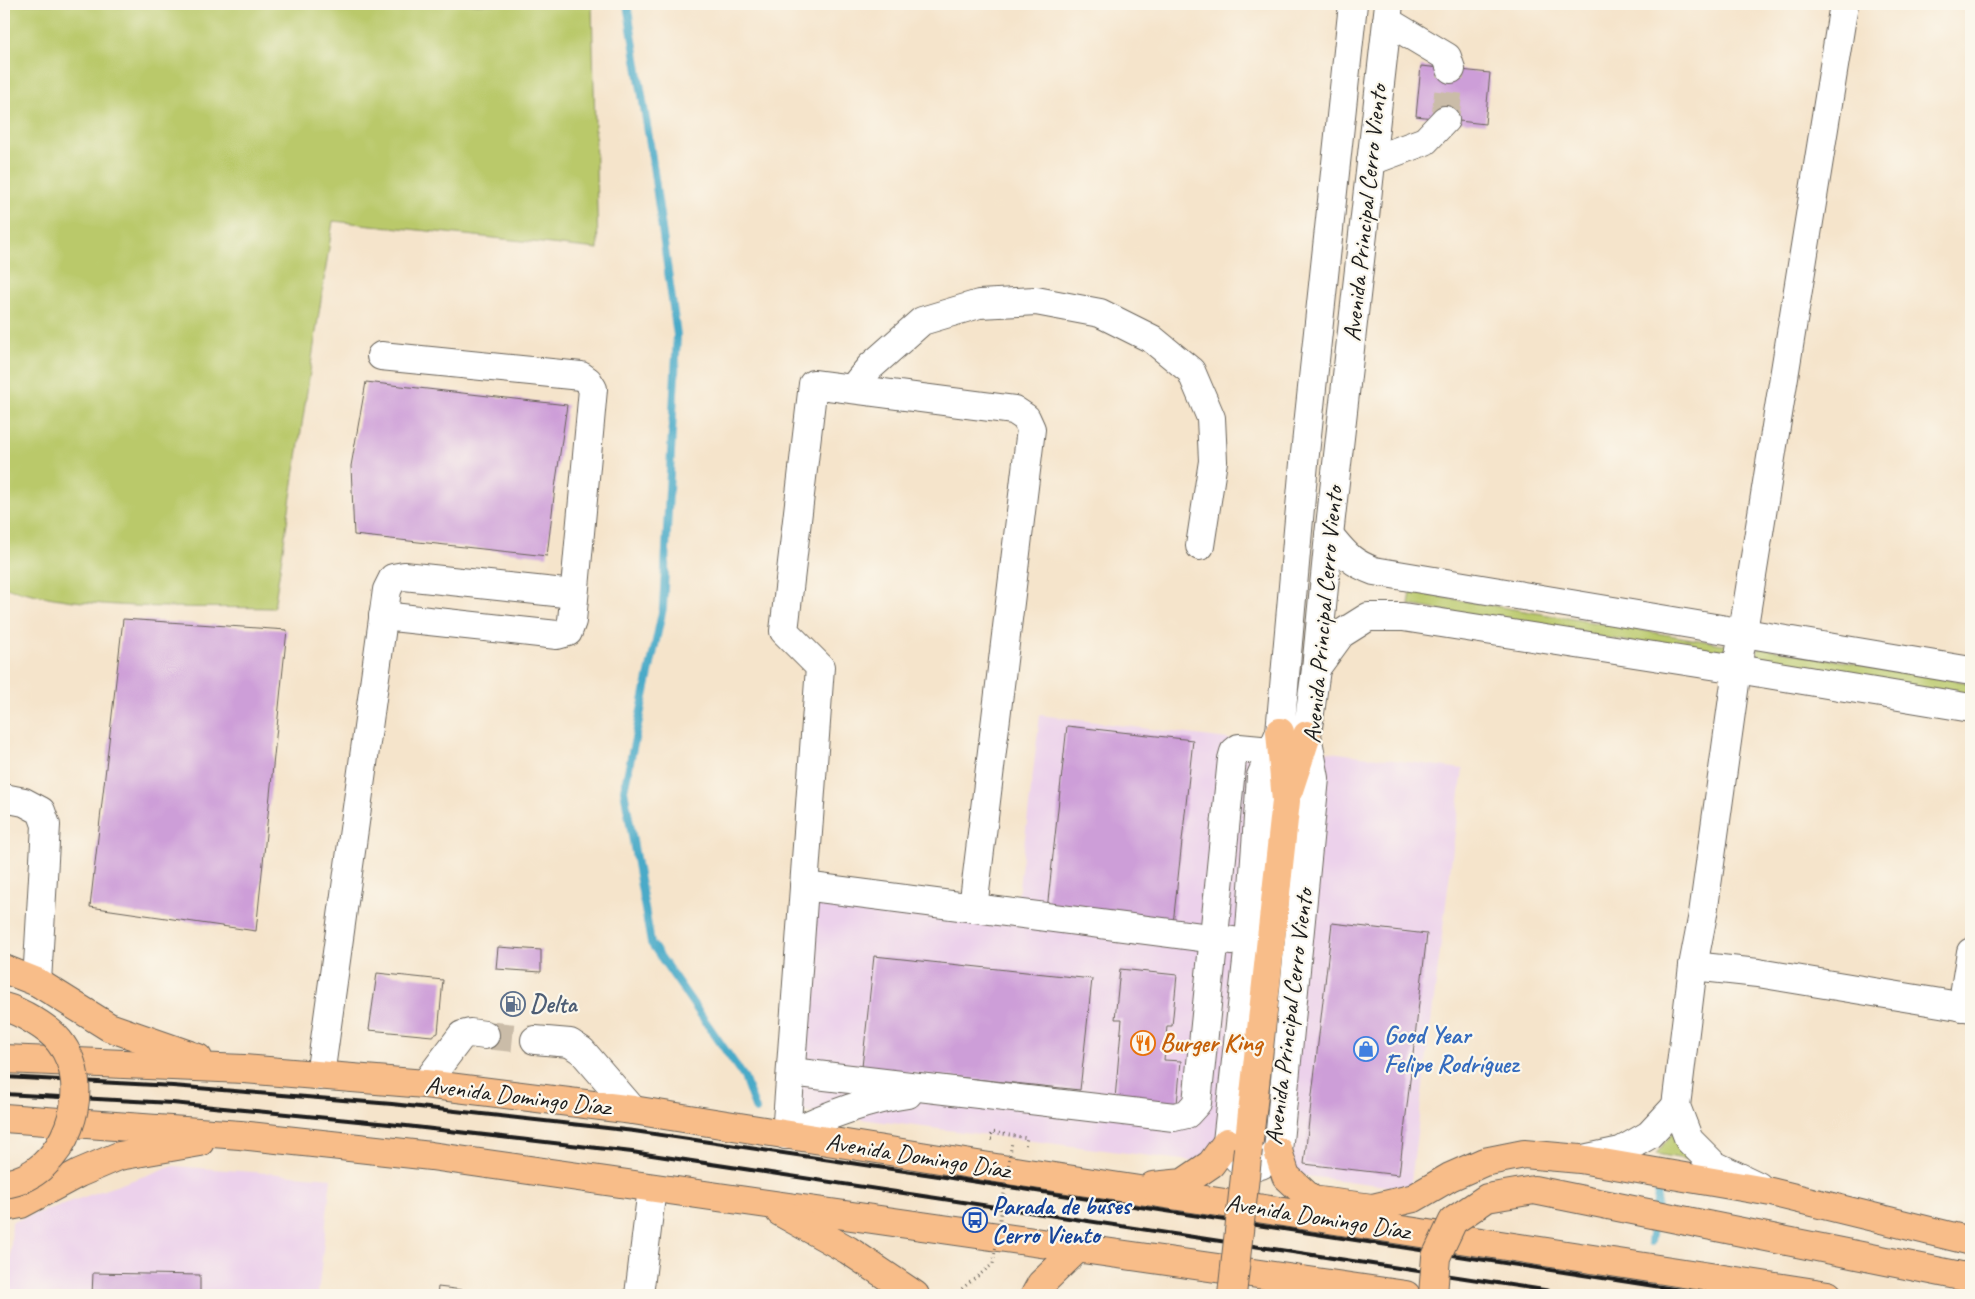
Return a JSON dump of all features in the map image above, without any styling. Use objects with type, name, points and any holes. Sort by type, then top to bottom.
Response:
[{"type":"main road","points":[[1232,1295],[1237,1146],[1286,801],[1307,735]]},
{"type":"main road","points":[[1275,741],[1286,801]]},
{"type":"main road","points":[[4,968],[37,982],[110,1027],[191,1056],[244,1069]]},
{"type":"main road","points":[[4,1007],[34,1020],[59,1040],[70,1060],[76,1078],[74,1108],[67,1134],[50,1158],[30,1175],[4,1184]]},
{"type":"main road","name":"Avenida Domingo Díaz","points":[[4,1059],[244,1069],[425,1084],[633,1110],[1133,1189],[1828,1295]]},
{"type":"main road","points":[[4,1118],[240,1135],[431,1156],[1077,1249],[1329,1290],[1406,1295]]},
{"type":"main road","points":[[4,1207],[21,1204],[79,1173],[119,1156],[240,1135]]},
{"type":"main road","points":[[1183,1183],[1237,1146]]},
{"type":"main road","points":[[1278,1151],[1286,1176],[1312,1200]]},
{"type":"main road","points":[[1133,1189],[1183,1183],[1372,1208],[1414,1198],[1450,1177],[1484,1162],[1524,1154],[1580,1159],[1771,1192],[1971,1240]]},
{"type":"main road","points":[[1433,1295],[1436,1257],[1453,1221],[1487,1198],[1534,1190],[1971,1278]]},
{"type":"main road","points":[[765,1204],[848,1250],[915,1295]]},
{"type":"main road","points":[[1035,1295],[1041,1284],[1077,1249]]},
{"type":"street","name":"Avenida Principal Cerro Viento","points":[[1352,4],[1275,741],[1261,776],[1237,1146],[1238,1162],[1250,1167],[1263,1165],[1278,1151],[1315,778],[1307,735],[1316,669],[1329,535],[1388,12]]},
{"type":"street","points":[[1771,1192],[1714,1165],[1689,1140],[1676,1106],[1693,966],[1703,914],[1737,669],[1844,4]]},
{"type":"street","points":[[1388,12],[1446,57],[1451,69]]},
{"type":"street","points":[[1370,161],[1425,141],[1445,120]]},
{"type":"street","points":[[852,389],[870,367],[922,321],[979,304],[1036,301],[1100,313],[1152,339],[1191,371],[1211,418],[1213,461],[1200,546]]},
{"type":"street","points":[[381,356],[581,376],[588,381],[593,389],[572,621],[568,632],[557,635],[384,616]]},
{"type":"street","points":[[934,1090],[858,1105],[821,1118],[786,1135],[820,667],[784,631],[813,384],[1014,410],[1026,418],[1031,429],[973,908]]},
{"type":"street","points":[[1329,535],[1348,558],[1360,566],[1374,571],[1971,671]]},
{"type":"street","points":[[320,1076],[387,590],[393,578],[404,576],[574,594]]},
{"type":"street","points":[[1316,669],[1341,634],[1368,617],[1403,617],[1971,708]]},
{"type":"street","points":[[790,1072],[1174,1117],[1187,1114],[1197,1102],[1234,752],[1239,748],[1275,741]]},
{"type":"street","points":[[4,798],[24,802],[41,811],[46,826],[37,982]]},
{"type":"street","points":[[804,886],[1249,943]]},
{"type":"street","points":[[1693,966],[1758,973],[1967,1007],[1971,952]]},
{"type":"street","points":[[425,1084],[462,1035],[470,1033],[486,1035]]},
{"type":"street","points":[[536,1040],[570,1044],[582,1051],[633,1110]]},
{"type":"street","points":[[1580,1159],[1620,1151],[1648,1135],[1676,1106]]},
{"type":"street","points":[[639,1295],[652,1188]]},
{"type":"path","points":[[998,1140],[991,1139],[992,1132],[1018,1136]]},
{"type":"path","points":[[954,1295],[993,1264],[1012,1142],[1005,1141]]},
{"type":"shaded area","points":[[1040,715],[1463,769],[1410,1189],[782,1109],[810,886],[1016,912]]},
{"type":"shaded area","points":[[173,1166],[331,1178],[318,1295],[9,1295],[12,1222]]},
{"type":"green space","points":[[4,4],[592,4],[598,249],[333,221],[274,608],[104,604],[70,601],[4,587]]},
{"type":"green space","points":[[1411,592],[1729,645],[1727,658],[1409,605]]},
{"type":"green space","points":[[1758,647],[1971,683],[1971,697],[1756,661]]},
{"type":"green space","points":[[1674,1131],[1690,1160],[1656,1154]]},
{"type":"building","points":[[1421,66],[1490,73],[1485,124],[1416,116]]},
{"type":"building","points":[[366,382],[567,405],[547,556],[354,535],[351,466]]},
{"type":"building","points":[[123,619],[287,630],[256,931],[90,907]]},
{"type":"building","points":[[1067,726],[1193,740],[1173,924],[1047,910]]},
{"type":"building","name":"Good Year Felipe Rodríguez","points":[[1332,923],[1427,934],[1399,1175],[1304,1164]]},
{"type":"building","points":[[498,947],[541,950],[541,972],[496,969]]},
{"type":"building","points":[[874,956],[1092,979],[1080,1090],[862,1067]]},
{"type":"building","name":"Burger King","points":[[1120,969],[1177,975],[1172,1026],[1167,1026],[1164,1060],[1181,1061],[1177,1104],[1115,1099],[1122,1019],[1115,1019]]},
{"type":"building","points":[[377,973],[443,980],[438,1033],[432,1036],[369,1030]]},
{"type":"building","points":[[93,1273],[200,1275],[200,1295],[92,1295]]},
{"type":"building","points":[[438,1287],[497,1294],[497,1295],[437,1295]]},
{"type":"waterway","points":[[627,4],[650,144],[677,335],[663,608],[624,790],[651,943],[744,1077],[756,1110]]},
{"type":"waterway","points":[[1651,1242],[1660,1180]]},
{"type":"tunnel","points":[[1445,120],[1451,69]]},
{"type":"tunnel","points":[[485,1035],[535,1040]]},
{"type":"railway","points":[[4,1077],[173,1086],[392,1104],[634,1131],[1713,1295]]},
{"type":"railway","points":[[4,1094],[172,1103],[389,1124],[632,1152],[1577,1295]]},
{"type":"place","name":"Delta","points":[[513,1004]]},
{"type":"place","name":"Burger King","points":[[1143,1043]]},
{"type":"place","name":"Good Year Felipe Rodríguez","points":[[1366,1049]]},
{"type":"place","name":"Parada de buses Cerro Viento","points":[[975,1220]]}]
